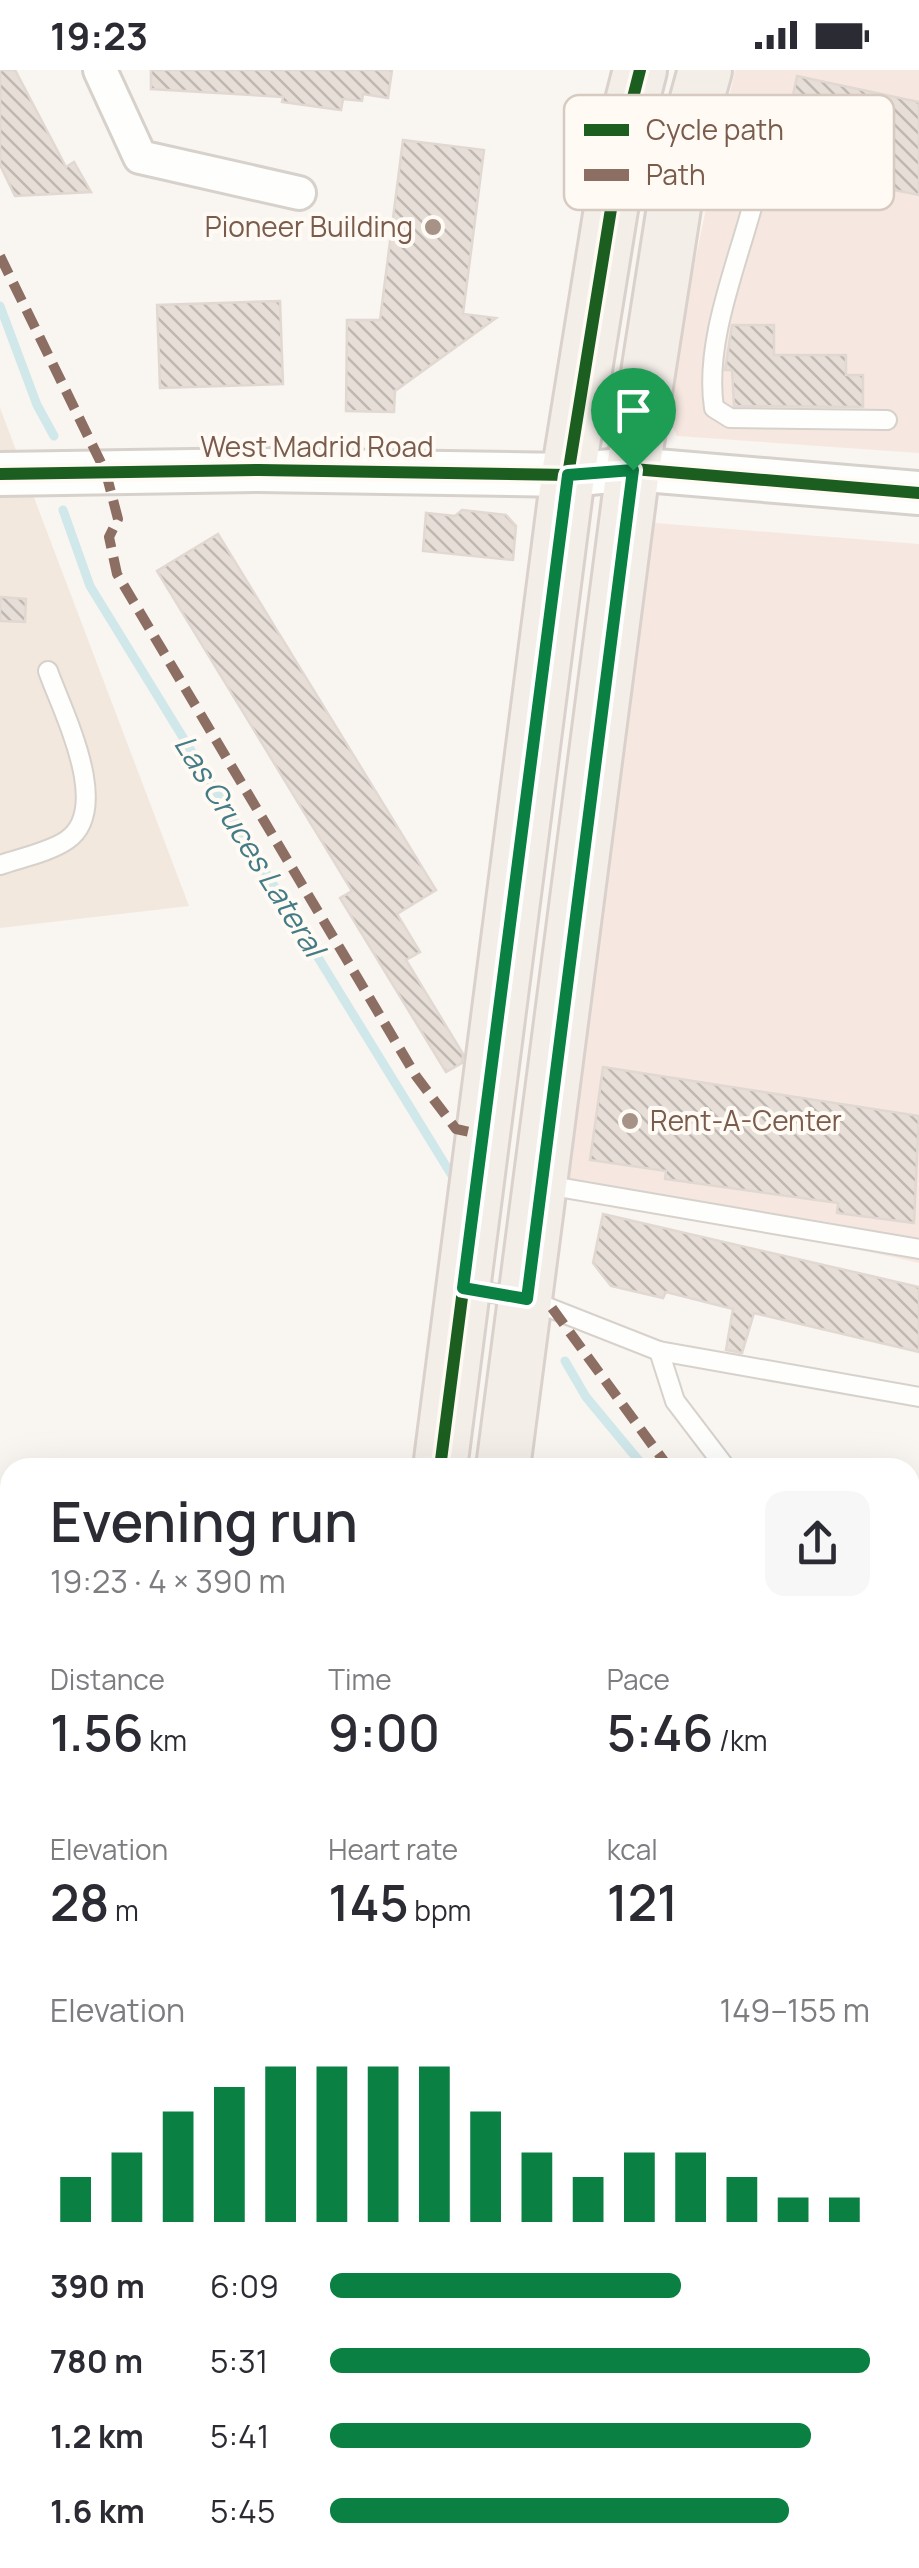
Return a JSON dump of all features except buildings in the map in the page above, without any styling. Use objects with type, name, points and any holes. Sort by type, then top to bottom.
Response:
[{"type":"main road","points":[[634,95],[640,70]]},
{"type":"main road","points":[[698,95],[705,70]]},
{"type":"main road","points":[[441,1458],[568,475],[611,210]]},
{"type":"main road","points":[[503,1458],[633,470],[674,210]]},
{"type":"main road","points":[[502,1000],[563,1009]]},
{"type":"street","points":[[100,70],[140,157],[299,193]]},
{"type":"street","name":"West Madrid Road","points":[[0,474],[258,470],[568,475],[633,470],[919,493]]},
{"type":"lane","points":[[751,210],[716,346],[710,383],[714,408],[730,418],[887,420]]},
{"type":"lane","points":[[0,865],[68,840],[81,820],[89,786],[48,671]]},
{"type":"lane","points":[[541,1184],[919,1249]]},
{"type":"lane","points":[[463,1288],[527,1299],[659,1351],[919,1396]]},
{"type":"lane","points":[[659,1351],[675,1401],[718,1458]]},
{"type":"shaded area","points":[[735,70],[919,70],[919,453],[677,436],[664,409],[706,210],[894,210],[894,95],[730,95]]},
{"type":"shaded area","points":[[0,408],[189,906],[0,928]]},
{"type":"shaded area","points":[[643,522],[919,544],[919,1263],[555,1182]]},
{"type":"waterway","name":"Las Cruces Lateral","points":[[0,306],[37,405],[54,436]]},
{"type":"waterway","name":"Las Cruces Lateral","points":[[63,510],[90,586],[451,1174]]},
{"type":"waterway","name":"Las Cruces Lateral","points":[[565,1361],[586,1397],[637,1458]]},
{"type":"marked path","points":[[0,256],[106,473],[118,519],[109,537],[117,574],[416,1076],[456,1129],[484,1135]]},
{"type":"marked path","points":[[552,1308],[662,1458]]},
{"type":"cycle path","points":[[634,95],[640,70]]},
{"type":"cycle path","points":[[441,1458],[568,475],[611,210]]},
{"type":"cycle path","points":[[0,474],[259,470],[568,475],[633,469],[919,493]]},
{"type":"place","name":"Pioneer Building","points":[[433,227]]},
{"type":"place","name":"Rent-A-Center","points":[[630,1121]]},
{"type":"route","points":[[633,470],[552,1096],[527,1299],[463,1288],[568,475],[633,470]]}]
